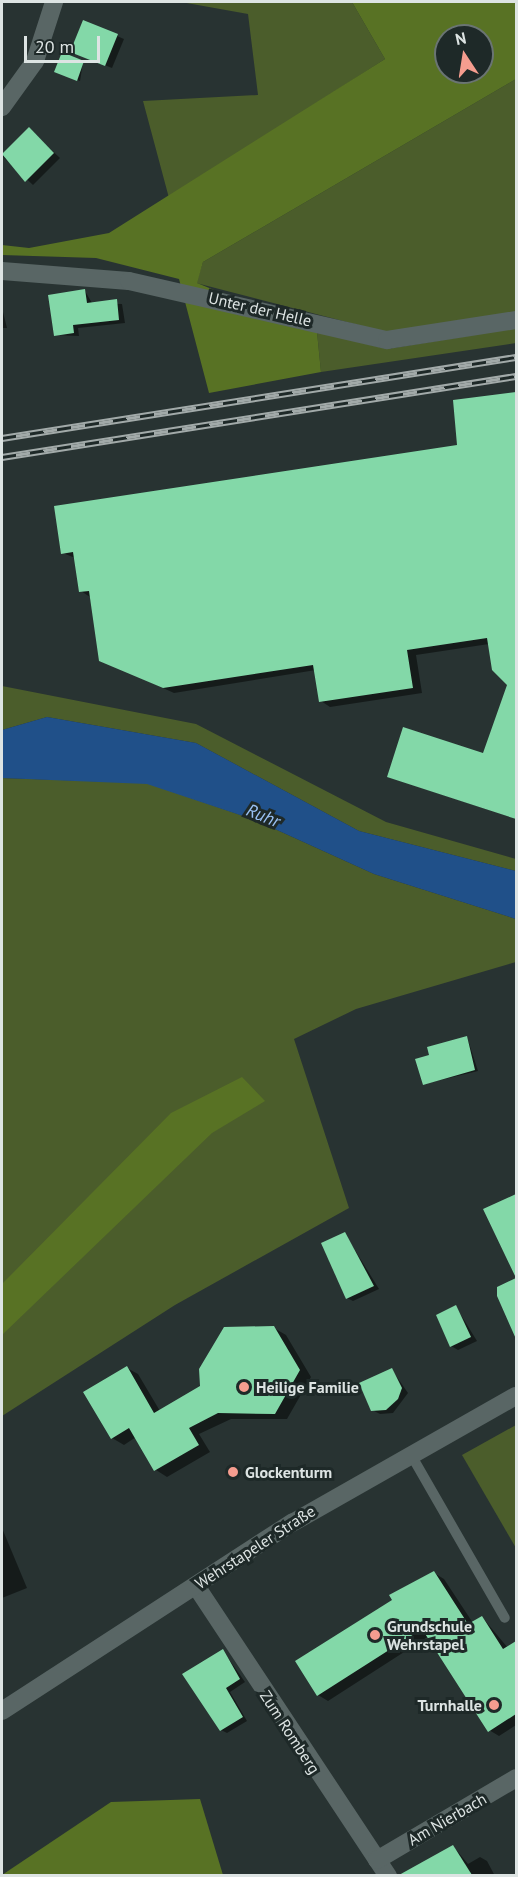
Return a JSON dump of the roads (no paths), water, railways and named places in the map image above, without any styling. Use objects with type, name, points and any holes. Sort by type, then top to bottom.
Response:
[{"type":"street","points":[[2,107],[35,61],[54,2]]},
{"type":"street","name":"Unter der Helle","points":[[2,271],[129,281],[387,339],[516,320]]},
{"type":"street","name":"Wehrstapeler Straße","points":[[2,1711],[196,1586],[410,1453],[516,1396]]},
{"type":"street","name":"Zum Romberg","points":[[196,1586],[388,1875]]},
{"type":"street","name":"Am Nierbach","points":[[376,1860],[516,1778]]},
{"type":"lane","points":[[410,1453],[506,1618]]},
{"type":"water","name":"Ruhr","points":[[47,717],[196,743],[359,831],[516,871],[516,919],[374,874],[255,820],[147,784],[2,778],[2,730]]},
{"type":"railway","points":[[2,438],[516,357]]},
{"type":"railway","points":[[2,457],[516,376]]},
{"type":"place","name":"Heilige Familie","points":[[244,1387]]},
{"type":"place","name":"Glockenturm","points":[[233,1472]]},
{"type":"place","name":"Grundschule Wehrstapel","points":[[375,1635]]},
{"type":"place","name":"Turnhalle","points":[[494,1705]]}]
